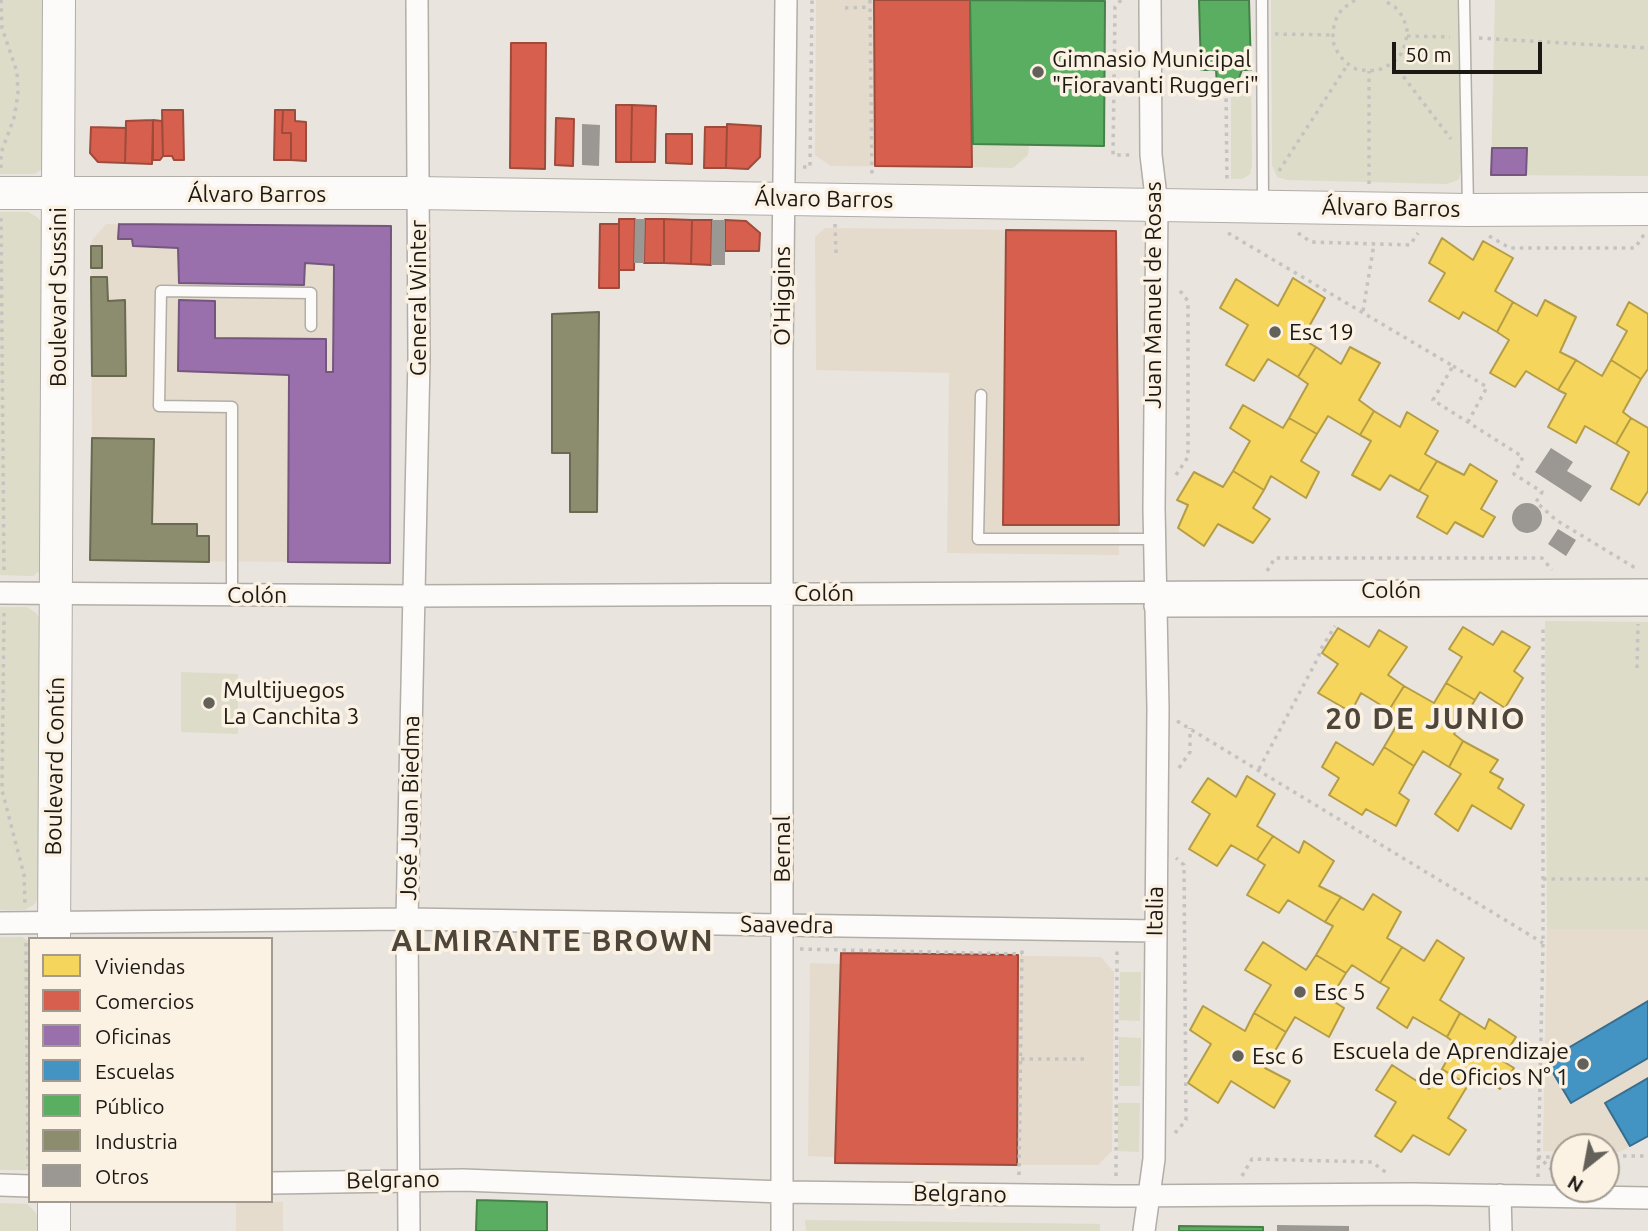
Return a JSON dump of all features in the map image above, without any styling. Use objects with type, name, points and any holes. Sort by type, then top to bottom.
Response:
[{"type":"main road","name":"Boulevard Sussini","points":[[57,594],[59,0]]},
{"type":"main road","name":"Álvaro Barros","points":[[0,193],[417,193],[1157,205],[1227,219],[1263,201],[1368,208],[1648,209]]},
{"type":"main road","name":"Boulevard Contín","points":[[44,929],[57,594]]},
{"type":"main road","points":[[54,1203],[54,1231]]},
{"type":"street","name":"General Winter","points":[[415,596],[419,359],[417,0]]},
{"type":"street","name":"O'Higgins","points":[[783,593],[783,167],[786,0]]},
{"type":"street","name":"Juan Manuel de Rosas","points":[[1150,0],[1151,155],[1157,205],[1155,598]]},
{"type":"street","name":"Colón","points":[[1155,598],[1255,590],[1543,605],[1638,599]]},
{"type":"street","name":"Colón","points":[[2,593],[415,596],[783,593],[1155,598],[1348,605],[1411,598],[1569,590],[1638,599]]},
{"type":"street","name":"Bernal","points":[[782,1231],[783,593]]},
{"type":"street","name":"José Juan Biedma","points":[[410,1231],[407,919],[415,596]]},
{"type":"street","name":"Italia","points":[[1144,1231],[1154,1159],[1158,709],[1155,598]]},
{"type":"street","name":"Saavedra","points":[[0,923],[44,929],[407,919],[1154,931]]},
{"type":"street","name":"Belgrano","points":[[273,1182],[408,1179],[782,1192],[1115,1196],[1233,1193],[1412,1194],[1648,1198]]},
{"type":"street","points":[[0,1185],[28,1186]]},
{"type":"street","points":[[1500,1195],[1501,1231]]},
{"type":"lane","points":[[1262,0],[1263,201]]},
{"type":"lane","points":[[1464,0],[1468,210]]},
{"type":"lane","points":[[232,595],[232,407],[159,406],[161,291],[311,293],[310,326]]},
{"type":"lane","points":[[981,395],[978,539],[1155,540]]},
{"type":"path","points":[[1,0],[2,28],[17,72],[18,94],[14,118],[1,153],[0,193],[2,790],[24,875],[44,929]]},
{"type":"path","points":[[783,167],[810,166],[812,0]]},
{"type":"path","points":[[870,0],[872,199]]},
{"type":"path","points":[[1121,0],[1115,7],[1113,155],[1151,155]]},
{"type":"path","points":[[1355,0],[1347,2],[1336,19],[1333,35],[1338,53],[1348,64],[1356,69],[1369,71],[1393,63],[1401,54],[1407,36],[1403,18],[1386,0]]},
{"type":"path","points":[[845,8],[870,7]]},
{"type":"path","points":[[1262,33],[1333,35]]},
{"type":"path","points":[[1407,36],[1648,48]]},
{"type":"path","points":[[1393,63],[1467,160]]},
{"type":"path","points":[[1263,201],[1348,64]]},
{"type":"path","points":[[1368,208],[1369,71]]},
{"type":"path","points":[[1226,90],[1227,219],[1363,311],[1487,387],[1468,422]]},
{"type":"path","points":[[1488,235],[1510,248],[1634,248],[1648,228]]},
{"type":"path","points":[[1363,311],[1374,244]]},
{"type":"path","points":[[1154,508],[1188,457],[1188,300],[1155,262]]},
{"type":"path","points":[[1453,366],[1433,400],[1523,457],[1514,474],[1542,492],[1536,502],[1556,520],[1648,575]]},
{"type":"path","points":[[1255,590],[1275,558],[1542,558],[1569,590]]},
{"type":"path","points":[[1637,668],[1638,599]]},
{"type":"path","points":[[1259,769],[1319,652],[1348,605]]},
{"type":"path","points":[[1538,1196],[1543,943],[1543,605]]},
{"type":"path","points":[[1158,709],[1543,943]]},
{"type":"path","points":[[1154,1159],[1186,1120],[1184,865],[1156,840]]},
{"type":"path","points":[[1543,879],[1648,879]]},
{"type":"path","points":[[1019,1195],[1021,929]]},
{"type":"path","points":[[1115,1196],[1117,931]]},
{"type":"path","points":[[782,948],[1021,954]]},
{"type":"path","points":[[1021,1059],[1088,1059]]},
{"type":"path","points":[[1620,1156],[1648,1156]]},
{"type":"path","points":[[1539,1157],[1550,1157]]},
{"type":"path","points":[[1539,1157],[1550,1168]]},
{"type":"path","points":[[1233,1193],[1252,1159],[1372,1162],[1412,1194]]},
{"type":"shaded area","points":[[816,0],[970,0],[972,167],[831,166],[815,155]]},
{"type":"shaded area","points":[[106,224],[391,226],[390,563],[90,560],[91,246],[92,240]]},
{"type":"shaded area","points":[[825,228],[1116,231],[1119,555],[947,553],[949,373],[816,370],[815,237]]},
{"type":"shaded area","points":[[1547,929],[1648,929],[1648,1136],[1620,1152],[1620,1133],[1550,1133],[1550,1151],[1543,1151]]},
{"type":"shaded area","points":[[841,953],[1101,957],[1114,972],[1112,1151],[1098,1165],[1017,1165],[808,1156],[810,963],[840,964]]},
{"type":"shaded area","points":[[283,1202],[283,1231],[236,1231],[236,1203]]},
{"type":"green space","points":[[0,0],[46,0],[45,162],[41,170],[34,174],[0,174]]},
{"type":"green space","points":[[1271,0],[1457,0],[1462,170],[1458,180],[1447,184],[1287,180],[1277,177],[1272,165]]},
{"type":"green space","points":[[1495,0],[1648,0],[1648,176],[1491,175]]},
{"type":"green space","points":[[1246,76],[1251,76],[1252,165],[1250,174],[1242,179],[1231,179],[1231,97],[1239,97]]},
{"type":"green space","points":[[973,144],[1029,145],[1028,155],[1013,168],[972,167]]},
{"type":"green space","points":[[0,212],[28,212],[45,226],[43,563],[40,571],[33,576],[0,575]]},
{"type":"green space","points":[[0,607],[27,607],[36,613],[42,623],[40,892],[35,904],[25,910],[0,910]]},
{"type":"green space","points":[[1545,621],[1648,622],[1648,929],[1547,929]]},
{"type":"green space","name":"Multijuegos La Canchita 3","points":[[181,672],[238,674],[238,734],[181,732]]},
{"type":"green space","points":[[0,937],[22,937],[28,941],[28,1170],[0,1170]]},
{"type":"green space","points":[[1120,972],[1141,972],[1140,1021],[1119,1020]]},
{"type":"green space","points":[[1119,1037],[1141,1038],[1140,1086],[1119,1086]]},
{"type":"green space","points":[[1118,1103],[1140,1103],[1139,1152],[1118,1151]]},
{"type":"green space","points":[[0,1203],[27,1204],[36,1213],[42,1231],[0,1231]]},
{"type":"green space","points":[[805,1220],[1100,1224],[1100,1231],[806,1231]]},
{"type":"building: Viviendas","points":[[1442,238],[1473,260],[1483,241],[1513,258],[1495,291],[1513,302],[1497,332],[1463,312],[1459,319],[1429,301],[1445,273],[1429,263]]},
{"type":"building: Viviendas","name":"Esc 19","points":[[1293,278],[1325,298],[1302,339],[1316,347],[1298,377],[1268,359],[1254,381],[1226,365],[1248,325],[1220,308],[1236,279],[1278,306]]},
{"type":"building: Viviendas","points":[[1545,300],[1576,317],[1560,352],[1576,360],[1558,390],[1526,371],[1515,387],[1490,373],[1509,340],[1497,332],[1513,302],[1537,316]]},
{"type":"building: Viviendas","points":[[1629,302],[1648,314],[1648,369],[1641,379],[1611,360],[1627,331],[1617,325]]},
{"type":"building: Viviendas","points":[[1316,347],[1341,364],[1350,347],[1380,363],[1359,400],[1374,411],[1360,435],[1328,416],[1317,434],[1289,418],[1308,384],[1298,377]]},
{"type":"building: Viviendas","points":[[1576,360],[1602,376],[1611,360],[1641,379],[1623,412],[1631,418],[1616,444],[1585,426],[1576,443],[1548,427],[1566,394],[1558,390]]},
{"type":"building: Viviendas","points":[[1243,405],[1283,428],[1289,418],[1317,434],[1301,461],[1319,472],[1306,498],[1271,476],[1264,490],[1233,471],[1250,441],[1230,428]]},
{"type":"building: Viviendas","points":[[1374,411],[1400,427],[1407,412],[1438,431],[1425,454],[1437,461],[1419,491],[1390,475],[1380,490],[1352,475],[1371,441],[1360,435]]},
{"type":"building: Viviendas","points":[[1631,418],[1648,428],[1648,491],[1639,505],[1611,489],[1629,452],[1616,444]]},
{"type":"building: Viviendas","points":[[1437,461],[1464,475],[1470,464],[1497,481],[1481,509],[1495,517],[1483,537],[1455,522],[1447,534],[1417,517],[1428,496],[1419,491]]},
{"type":"building: Viviendas","points":[[1233,471],[1264,490],[1253,508],[1270,519],[1253,543],[1218,524],[1204,546],[1178,528],[1188,505],[1177,500],[1194,472],[1223,487]]},
{"type":"building: Viviendas","points":[[1463,627],[1493,645],[1502,631],[1530,647],[1514,671],[1523,678],[1505,708],[1480,692],[1475,700],[1446,683],[1462,657],[1449,649]]},
{"type":"building: Viviendas","points":[[1338,628],[1369,647],[1379,630],[1407,647],[1388,675],[1404,686],[1389,710],[1361,693],[1351,712],[1318,693],[1338,664],[1322,653]]},
{"type":"building: Viviendas","points":[[1446,683],[1475,700],[1454,734],[1463,741],[1449,767],[1423,751],[1414,766],[1384,747],[1401,718],[1389,710],[1404,686],[1434,703]]},
{"type":"building: Viviendas","points":[[1463,741],[1498,760],[1490,772],[1503,779],[1498,788],[1524,805],[1511,829],[1472,805],[1458,831],[1435,814],[1461,774],[1449,767]]},
{"type":"building: Viviendas","points":[[1336,742],[1373,765],[1384,747],[1414,766],[1399,793],[1409,800],[1396,826],[1366,809],[1362,815],[1329,795],[1339,778],[1322,767]]},
{"type":"building: Viviendas","points":[[1247,776],[1275,794],[1257,826],[1273,836],[1257,860],[1231,845],[1217,866],[1189,849],[1210,814],[1192,802],[1208,778],[1236,797]]},
{"type":"building: Viviendas","points":[[1273,836],[1299,853],[1304,841],[1334,861],[1319,886],[1341,897],[1325,922],[1288,900],[1279,913],[1247,895],[1265,865],[1257,860]]},
{"type":"building: Viviendas","points":[[1373,894],[1401,912],[1387,938],[1402,947],[1380,983],[1352,965],[1346,973],[1316,955],[1333,926],[1325,922],[1341,897],[1363,910]]},
{"type":"building: Viviendas","points":[[1437,940],[1464,958],[1440,1000],[1460,1013],[1447,1037],[1413,1017],[1407,1028],[1377,1008],[1389,988],[1380,983],[1402,947],[1424,961]]},
{"type":"building: Viviendas","name":"Esc 5","points":[[1263,942],[1306,970],[1316,955],[1346,973],[1330,999],[1344,1008],[1329,1037],[1295,1017],[1286,1032],[1254,1013],[1271,985],[1245,970]]},
{"type":"building: Viviendas","name":"Esc 6","points":[[1203,1006],[1245,1031],[1254,1013],[1286,1032],[1265,1068],[1290,1081],[1274,1108],[1231,1081],[1218,1103],[1188,1083],[1211,1044],[1190,1030]]},
{"type":"building: Viviendas","points":[[1460,1013],[1485,1029],[1489,1019],[1516,1037],[1501,1060],[1514,1068],[1500,1089],[1477,1073],[1468,1085],[1442,1069],[1456,1044],[1447,1037]]},
{"type":"building: Viviendas","points":[[1392,1065],[1429,1089],[1442,1069],[1468,1085],[1448,1118],[1466,1130],[1449,1155],[1413,1135],[1401,1152],[1375,1136],[1396,1102],[1376,1090]]},
{"type":"building: Comercios","points":[[874,0],[970,0],[972,167],[875,166]]},
{"type":"building: Comercios","points":[[511,43],[546,43],[545,169],[510,168]]},
{"type":"building: Comercios","points":[[616,105],[632,105],[631,162],[616,162]]},
{"type":"building: Comercios","points":[[632,105],[656,106],[655,162],[631,162]]},
{"type":"building: Comercios","points":[[162,110],[183,110],[184,160],[163,156]]},
{"type":"building: Comercios","points":[[275,110],[283,110],[282,133],[291,133],[291,160],[274,160]]},
{"type":"building: Comercios","points":[[283,110],[295,110],[295,121],[306,122],[306,161],[291,160],[291,133],[282,133]]},
{"type":"building: Comercios","points":[[556,118],[574,119],[573,166],[555,165]]},
{"type":"building: Comercios","points":[[153,120],[152,164],[125,163],[126,121]]},
{"type":"building: Comercios","points":[[153,120],[162,121],[163,156],[160,160],[153,160]]},
{"type":"building: Comercios","points":[[727,124],[761,126],[760,157],[748,169],[726,168]]},
{"type":"building: Comercios","points":[[91,127],[126,128],[125,163],[98,162],[90,153]]},
{"type":"building: Comercios","points":[[705,127],[727,127],[726,168],[704,168]]},
{"type":"building: Comercios","points":[[666,134],[692,134],[692,164],[666,163]]},
{"type":"building: Comercios","points":[[619,219],[635,219],[634,270],[619,270]]},
{"type":"building: Comercios","points":[[645,219],[664,219],[664,263],[644,263]]},
{"type":"building: Comercios","points":[[664,219],[692,220],[691,264],[664,263]]},
{"type":"building: Comercios","points":[[692,220],[712,220],[711,265],[691,264]]},
{"type":"building: Comercios","points":[[725,220],[746,221],[760,233],[759,251],[725,251]]},
{"type":"building: Comercios","points":[[600,224],[619,224],[619,288],[599,288]]},
{"type":"building: Comercios","points":[[1006,230],[1116,231],[1119,525],[1003,525]]},
{"type":"building: Comercios","points":[[841,953],[1018,955],[1017,1165],[835,1163]]},
{"type":"building: Oficinas","points":[[1492,148],[1527,148],[1526,175],[1491,175]]},
{"type":"building: Oficinas","points":[[119,224],[391,226],[390,563],[288,562],[289,375],[178,371],[179,300],[215,301],[215,338],[326,339],[326,372],[333,372],[334,265],[305,263],[304,285],[179,283],[178,248],[133,246],[132,239],[118,239]]},
{"type":"building: Escuelas","points":[[1648,1001],[1648,1058],[1571,1103],[1546,1061]]},
{"type":"building: Escuelas","points":[[1648,1078],[1648,1136],[1630,1146],[1605,1103]]},
{"type":"building: Público","name":"Gimnasio Municipal \"Fioravanti Ruggeri\"","points":[[970,0],[1105,1],[1104,146],[973,144]]},
{"type":"building: Público","points":[[1199,0],[1249,0],[1251,70],[1242,70],[1234,91],[1217,85],[1216,70],[1201,70]]},
{"type":"building: Público","points":[[477,1200],[547,1202],[547,1231],[476,1231]]},
{"type":"building: Público","points":[[1179,1226],[1263,1227],[1263,1231],[1179,1231]]},
{"type":"building: Industria","points":[[91,246],[102,246],[102,268],[91,268]]},
{"type":"building: Industria","points":[[91,277],[107,277],[108,301],[125,300],[126,376],[92,376]]},
{"type":"building: Industria","points":[[599,312],[597,512],[570,512],[570,453],[552,453],[552,314]]},
{"type":"building: Industria","points":[[92,438],[154,439],[152,524],[197,524],[197,536],[209,536],[209,562],[90,560]]},
{"type":"building: Otros","points":[[582,124],[600,125],[599,166],[582,165]]},
{"type":"building: Otros","points":[[635,219],[645,219],[644,263],[634,263]]},
{"type":"building: Otros","points":[[712,220],[725,220],[725,265],[711,265]]},
{"type":"building: Otros","points":[[1551,448],[1573,462],[1567,471],[1592,486],[1581,502],[1535,472]]},
{"type":"building: Otros","points":[[1527,503],[1537,508],[1542,518],[1537,528],[1527,533],[1517,528],[1512,518],[1517,508]]},
{"type":"building: Otros","points":[[1558,529],[1576,540],[1566,556],[1548,544]]},
{"type":"building: Otros","points":[[1277,1225],[1349,1226],[1349,1231],[1277,1231]]},
{"type":"place","name":"Gimnasio Municipal \"Fioravanti Ruggeri\"","points":[[1038,72]]},
{"type":"place","name":"Esc 19","points":[[1275,332]]},
{"type":"place","name":"Multijuegos La Canchita 3","points":[[209,703]]},
{"type":"place","name":"Esc 5","points":[[1300,992]]},
{"type":"place","name":"Esc 6","points":[[1238,1056]]},
{"type":"place","name":"Escuela de Aprendizaje de Oficios N° 1","points":[[1583,1064]]},
{"type":"district","name":"20 DE JUNIO","points":[[1426,719]]},
{"type":"district","name":"ALMIRANTE BROWN","points":[[553,941]]}]
